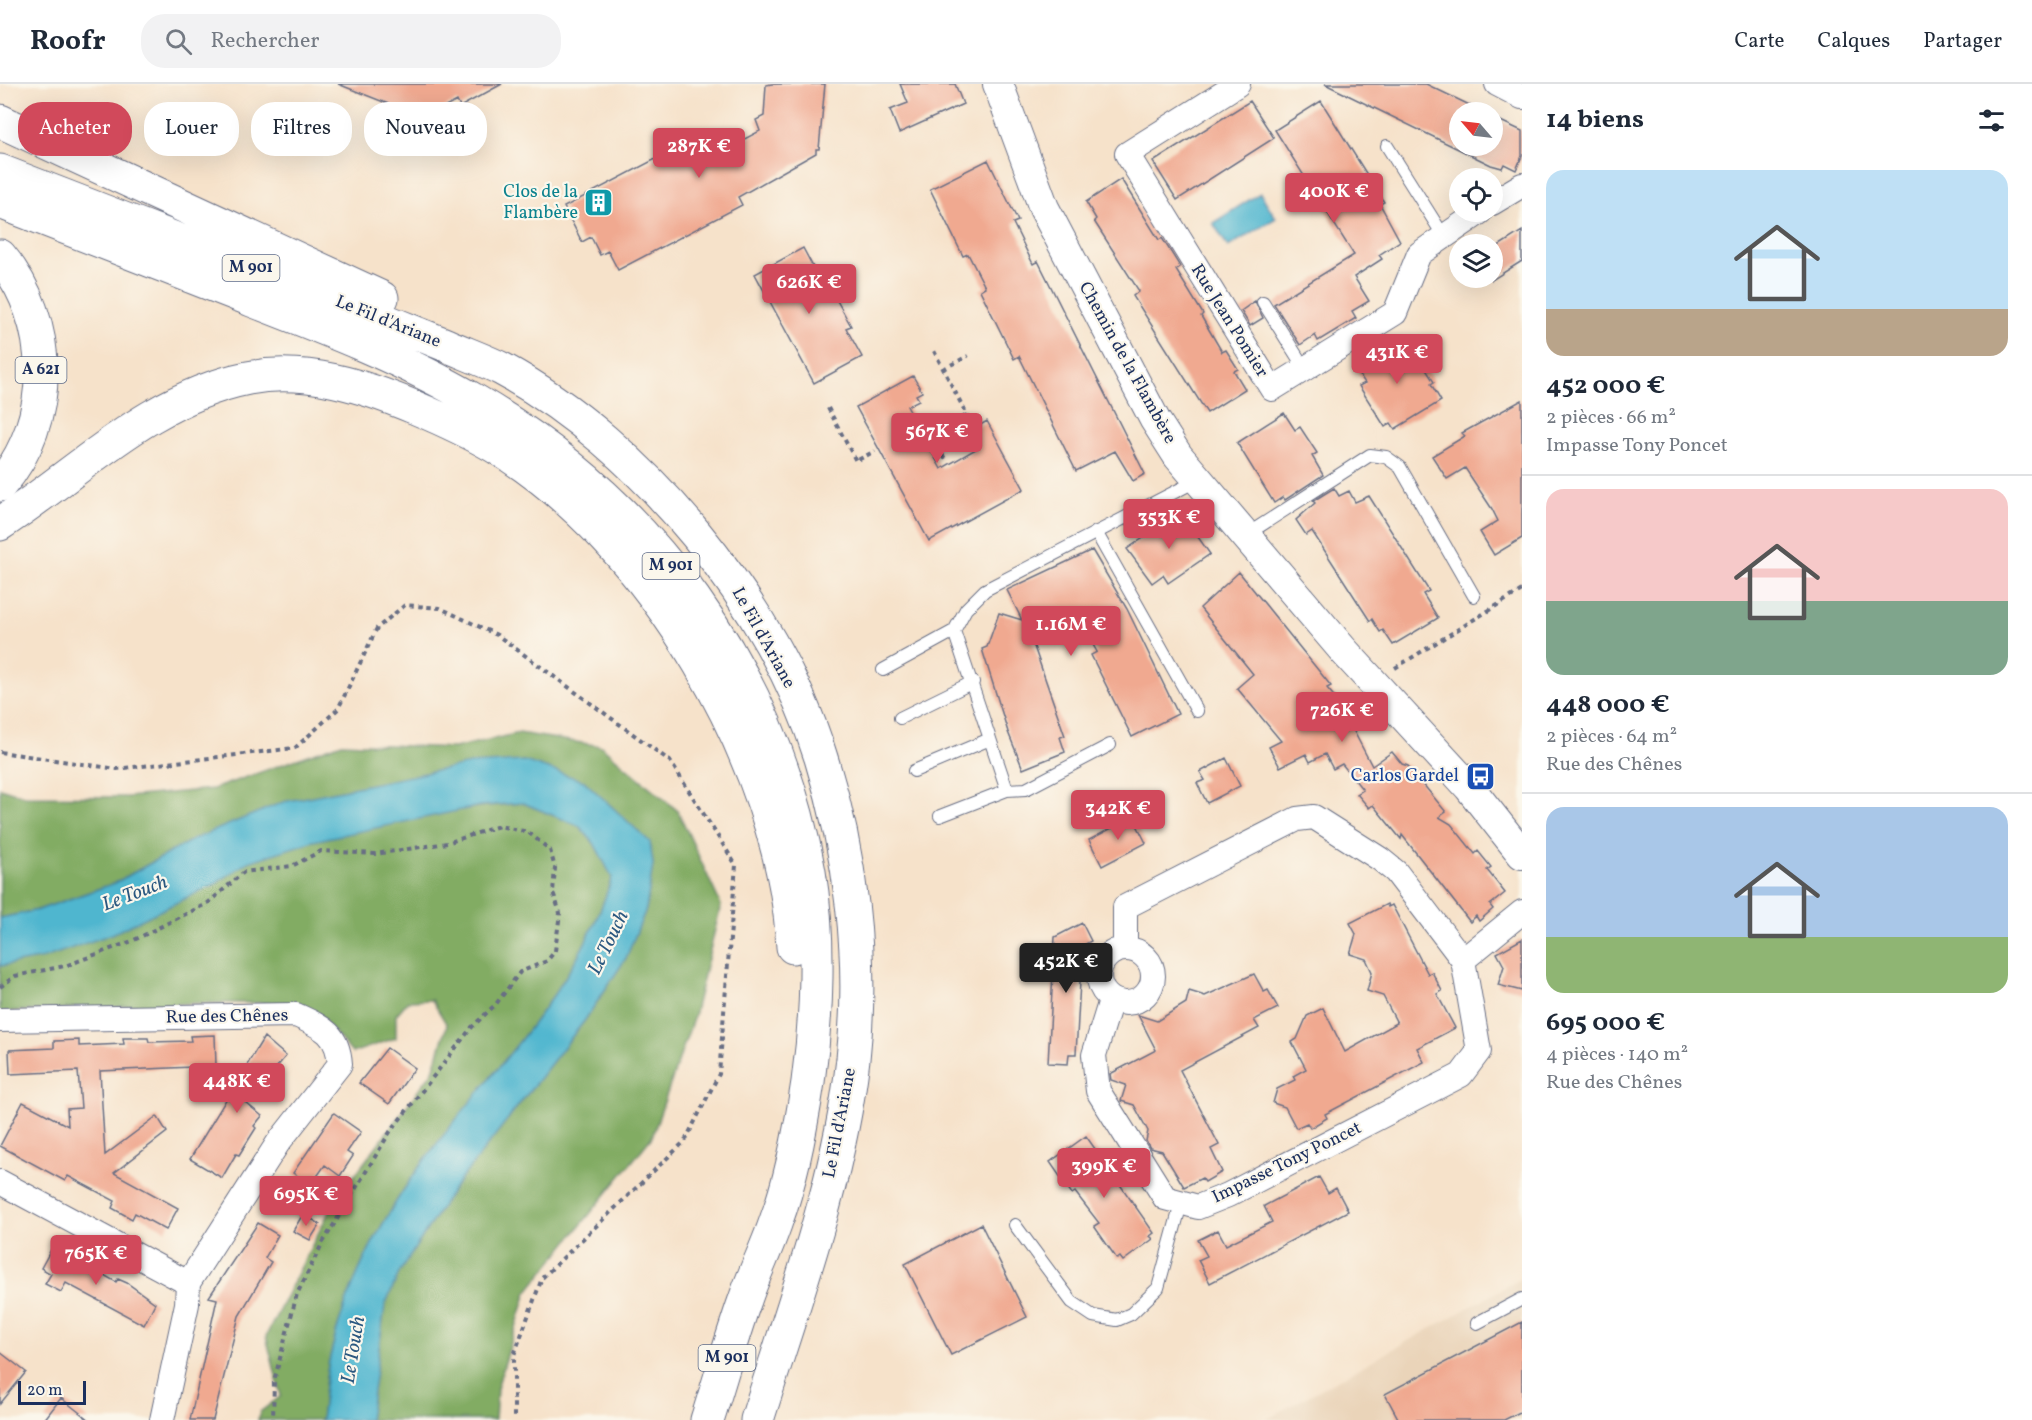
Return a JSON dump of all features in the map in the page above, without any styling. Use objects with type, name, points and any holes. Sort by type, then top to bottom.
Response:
[{"type":"highway","points":[[13,127],[477,343],[501,369]]},
{"type":"highway","name":"Le Fil d'Ariane","points":[[0,171],[390,322],[501,369],[560,406],[613,447],[681,515],[744,598],[788,676],[820,755],[841,839],[857,951],[853,1058],[836,1155],[805,1269],[757,1420]]},
{"type":"highway","name":"Le Fil d'Ariane","points":[[0,202],[390,357],[475,401],[554,454],[618,509],[666,559],[712,622],[755,702],[788,784],[809,875],[816,975],[808,1083],[798,1137],[778,1217],[746,1296],[707,1420]]},
{"type":"highway","name":"A 621","points":[[0,256],[17,277],[32,308],[42,355],[41,387],[34,422],[21,456],[0,485]]},
{"type":"highway","name":"M 901","points":[[0,524],[112,440],[161,410],[212,389],[249,378],[285,375],[324,378],[369,388],[427,412],[494,446],[559,494],[625,558],[670,617],[711,680],[762,798],[785,881],[792,929],[796,1002],[791,1059],[783,1118],[760,1214],[746,1296]]},
{"type":"street","name":"Chemin de la Flambère","points":[[998,84],[1044,208],[1155,420],[1178,456],[1369,678],[1469,787],[1522,854]]},
{"type":"street","name":"Rue Jean Pomier","points":[[1238,84],[1127,154],[1272,389],[1395,313],[1419,254],[1464,222]]},
{"type":"street","points":[[1497,84],[1522,97]]},
{"type":"street","points":[[1503,197],[1522,184]]},
{"type":"street","name":"Impasse Tony Poncet","points":[[1125,948],[1125,907],[1297,819],[1314,817],[1380,859],[1396,873],[1463,960],[1479,1051],[1461,1075],[1228,1195],[1198,1207],[1181,1204]]},
{"type":"street","points":[[1463,960],[1522,912]]},
{"type":"street","points":[[1125,948],[1134,949],[1148,959],[1154,980],[1146,996],[1129,1004],[1111,1000],[1099,982],[1101,965],[1115,951],[1125,948]]},
{"type":"street","points":[[1111,1000],[1094,1055],[1098,1091],[1165,1198],[1181,1204]]},
{"type":"street","name":"Rue des Chênes","points":[[0,1020],[296,1016],[321,1026],[334,1039],[340,1064],[278,1143],[188,1283]]},
{"type":"street","points":[[0,1182],[188,1283],[187,1304],[162,1420]]},
{"type":"lane","points":[[1387,146],[1443,235]]},
{"type":"lane","points":[[1263,302],[1305,369]]},
{"type":"lane","points":[[1246,535],[1370,455],[1386,457],[1400,467],[1474,596]]},
{"type":"lane","points":[[883,670],[954,631],[966,609],[985,590],[1199,480]]},
{"type":"lane","points":[[1096,532],[1197,711]]},
{"type":"lane","points":[[954,631],[973,682],[1007,790]]},
{"type":"lane","points":[[900,718],[973,682]]},
{"type":"lane","points":[[914,771],[990,740]]},
{"type":"lane","points":[[940,816],[1007,790],[1026,789],[1110,745]]},
{"type":"lane","points":[[1015,1225],[1072,1302],[1093,1316],[1118,1320],[1131,1314],[1158,1288],[1181,1204]]},
{"type":"lane","points":[[1477,1323],[1522,1299]]},
{"type":"path","points":[[934,351],[967,415],[932,435],[946,461]]},
{"type":"path","points":[[943,369],[968,356]]},
{"type":"path","points":[[828,408],[856,461],[875,451]]},
{"type":"path","points":[[1369,678],[1388,673],[1522,590]]},
{"type":"path","points":[[0,752],[117,769],[295,748],[338,709],[377,628],[405,605],[440,608],[497,635],[669,761],[736,865],[719,1074],[685,1141],[542,1278],[513,1355],[514,1420]]},
{"type":"path","points":[[0,987],[15,976],[65,966],[132,941],[208,903],[244,872],[292,866],[321,851],[375,854],[447,843],[500,826],[528,832],[550,850],[555,868],[553,892],[560,913],[555,951],[547,961],[520,972],[495,1004],[472,1027],[390,1132],[371,1162],[322,1244],[297,1294],[274,1381],[273,1420]]},
{"type":"shaded area","points":[[1522,1278],[1522,1420],[1265,1420]]},
{"type":"green space","points":[[519,733],[601,746],[678,811],[721,905],[694,1016],[652,1137],[527,1292],[497,1388],[495,1420],[369,1420],[385,1305],[400,1271],[454,1188],[585,1020],[626,958],[646,909],[653,864],[649,842],[584,781],[194,839],[115,883],[38,910],[0,918],[0,788],[25,796],[127,797],[213,789],[342,743],[454,748]]},
{"type":"green space","points":[[523,803],[579,826],[594,843],[612,877],[597,918],[556,992],[531,1027],[423,1162],[379,1231],[355,1280],[337,1331],[327,1372],[321,1420],[258,1420],[260,1412],[281,1396],[266,1336],[333,1204],[433,1071],[447,1025],[432,1000],[408,1001],[396,1015],[396,1038],[352,1053],[323,1019],[286,1003],[198,1003],[0,1012],[0,966],[54,953],[105,935],[204,889],[245,864],[283,850],[350,831],[420,816]]},
{"type":"water","points":[[1260,193],[1276,218],[1228,247],[1213,223]]},
{"type":"water","name":"Le Touch","points":[[524,761],[584,781],[650,842],[653,864],[646,909],[626,958],[585,1020],[454,1188],[400,1271],[385,1305],[369,1420],[321,1420],[327,1372],[337,1331],[355,1280],[379,1231],[423,1162],[531,1027],[556,992],[597,918],[612,877],[594,843],[579,826],[523,803],[481,806],[313,841],[248,862],[215,884],[112,934],[44,958],[0,966],[0,918],[38,910],[115,883],[194,839],[283,802],[470,764]]},
{"type":"building","points":[[338,84],[502,84],[469,102],[384,102]]},
{"type":"building","points":[[825,84],[819,149],[816,149],[816,153],[738,197],[742,205],[618,270],[608,251],[600,255],[591,237],[582,242],[564,207],[705,133],[716,154],[760,131],[756,120],[764,116],[766,85]]},
{"type":"building","points":[[900,84],[955,84],[963,104],[899,133],[890,110],[908,103]]},
{"type":"building","points":[[1325,84],[1426,84],[1463,102],[1449,102],[1449,145]]},
{"type":"building","points":[[1250,101],[1274,138],[1177,200],[1153,162]]},
{"type":"building","points":[[1321,101],[1384,202],[1380,204],[1400,241],[1379,255],[1382,259],[1354,277],[1369,301],[1352,311],[1356,318],[1318,341],[1315,335],[1300,345],[1274,304],[1354,255],[1275,130]]},
{"type":"building","points":[[1503,122],[1522,131],[1522,156],[1516,170],[1504,164],[1502,168],[1473,156],[1503,156]]},
{"type":"building","points":[[988,160],[1018,221],[1013,223],[1033,264],[1038,261],[1145,474],[1133,481],[1115,451],[1076,471],[1019,356],[1014,359],[980,290],[985,287],[968,254],[963,256],[930,189]]},
{"type":"building","points":[[1121,179],[1159,240],[1162,238],[1179,265],[1180,267],[1176,270],[1203,314],[1201,316],[1222,352],[1226,350],[1238,369],[1234,371],[1245,389],[1207,413],[1133,296],[1139,291],[1094,221],[1096,219],[1086,202]]},
{"type":"building","points":[[1522,231],[1522,261],[1503,273],[1503,243]]},
{"type":"building","points":[[803,248],[830,299],[835,297],[851,326],[846,328],[862,357],[814,383],[755,274]]},
{"type":"building","points":[[1255,301],[1263,318],[1250,326],[1241,311]]},
{"type":"building","points":[[1402,338],[1412,354],[1415,352],[1434,382],[1431,384],[1441,401],[1395,429],[1391,423],[1385,427],[1359,386],[1365,383],[1355,368]]},
{"type":"building","points":[[913,376],[922,392],[916,395],[919,400],[907,406],[941,469],[976,449],[971,438],[975,435],[972,430],[987,421],[1024,489],[929,541],[856,407]]},
{"type":"building","points":[[1522,400],[1522,538],[1494,555],[1480,532],[1498,521],[1492,509],[1465,468],[1447,479],[1432,456],[1465,436],[1462,433]]},
{"type":"building","points":[[1284,413],[1295,430],[1300,427],[1317,453],[1312,456],[1323,475],[1285,500],[1283,497],[1274,503],[1237,443]]},
{"type":"building","points":[[1334,488],[1339,496],[1349,491],[1355,502],[1369,496],[1429,591],[1423,594],[1438,618],[1393,645],[1383,630],[1380,632],[1372,619],[1370,621],[1312,531],[1306,535],[1296,520],[1315,503],[1313,501]]},
{"type":"building","points":[[1181,513],[1210,554],[1168,583],[1163,575],[1152,583],[1127,549]]},
{"type":"building","points":[[1092,550],[1127,609],[1178,714],[1132,737],[1091,655],[1097,652],[1082,625],[1069,617],[1059,620],[1030,635],[1065,736],[1060,737],[1065,752],[1023,769],[1008,732],[982,649],[987,647],[999,613],[1022,620],[1007,590]]},
{"type":"building","points":[[1239,572],[1331,686],[1327,688],[1338,701],[1372,766],[1392,752],[1402,764],[1408,766],[1446,812],[1439,817],[1451,824],[1475,854],[1478,851],[1491,867],[1487,870],[1505,893],[1490,905],[1493,909],[1479,921],[1476,916],[1470,922],[1402,835],[1401,839],[1373,805],[1369,808],[1357,794],[1363,790],[1342,764],[1333,769],[1325,754],[1310,762],[1306,754],[1280,767],[1269,747],[1281,741],[1237,688],[1253,674],[1200,608]]},
{"type":"building","points":[[1226,758],[1240,786],[1207,803],[1197,783],[1205,780],[1200,772]]},
{"type":"building","points":[[1133,817],[1146,843],[1102,866],[1089,840]]},
{"type":"building","points":[[1387,904],[1388,907],[1392,905],[1428,974],[1432,972],[1442,991],[1437,994],[1455,1028],[1417,1048],[1424,1062],[1325,1114],[1327,1118],[1310,1128],[1307,1123],[1296,1128],[1285,1107],[1273,1103],[1277,1089],[1295,1080],[1293,1076],[1306,1069],[1292,1042],[1297,1039],[1307,1016],[1323,1008],[1345,1052],[1397,1023],[1383,996],[1367,991],[1372,972],[1366,959],[1350,954],[1356,934],[1350,923]]},
{"type":"building","points":[[1082,923],[1091,941],[1082,946],[1076,1054],[1069,1054],[1068,1064],[1048,1063],[1055,937]]},
{"type":"building","points":[[1522,939],[1522,991],[1498,985],[1504,966],[1497,953]]},
{"type":"building","points":[[1254,974],[1264,992],[1268,990],[1278,1008],[1254,1020],[1259,1028],[1180,1070],[1219,1145],[1211,1149],[1222,1172],[1205,1182],[1202,1178],[1184,1187],[1162,1151],[1150,1148],[1146,1141],[1148,1131],[1134,1105],[1121,1101],[1126,1085],[1111,1080],[1110,1074],[1156,1050],[1138,1015],[1157,1021],[1186,1003],[1189,991],[1205,996]]},
{"type":"building","points":[[215,1035],[216,1066],[100,1071],[105,1155],[157,1116],[167,1132],[114,1173],[178,1208],[166,1230],[135,1213],[132,1219],[112,1208],[115,1201],[68,1176],[65,1181],[0,1146],[23,1102],[68,1126],[67,1109],[81,1108],[78,1071],[10,1074],[9,1050],[54,1048],[54,1041],[79,1040],[79,1046],[124,1044],[123,1038],[148,1038],[149,1042],[191,1041],[190,1036]]},
{"type":"building","points":[[264,1037],[286,1056],[246,1103],[262,1116],[254,1126],[256,1128],[239,1155],[236,1154],[222,1178],[190,1159]]},
{"type":"building","points":[[387,1048],[415,1068],[389,1104],[359,1083]]},
{"type":"building","points":[[334,1113],[361,1132],[347,1152],[353,1156],[340,1176],[325,1165],[311,1185],[293,1173]]},
{"type":"building","points":[[1086,1136],[1154,1233],[1150,1236],[1153,1239],[1123,1261],[1120,1257],[1117,1259],[1094,1226],[1099,1223],[1075,1192],[1072,1194],[1050,1162]]},
{"type":"building","points":[[1319,1177],[1328,1193],[1336,1188],[1348,1211],[1210,1283],[1198,1260],[1207,1256],[1198,1240],[1218,1230],[1226,1245],[1272,1222],[1264,1206]]},
{"type":"building","points":[[303,1214],[320,1224],[310,1240],[293,1231]]},
{"type":"building","points":[[258,1223],[278,1235],[265,1258],[271,1262],[239,1316],[213,1420],[190,1420],[217,1299],[209,1297]]},
{"type":"building","points":[[981,1224],[1027,1317],[951,1355],[905,1264]]},
{"type":"building","points":[[53,1246],[116,1282],[118,1279],[127,1283],[155,1303],[144,1325],[66,1283],[61,1292],[45,1284],[51,1274],[41,1268]]},
{"type":"building","points":[[1522,1322],[1522,1411],[1504,1420],[1399,1420],[1385,1394]]},
{"type":"building","points":[[0,1352],[26,1372],[0,1404]]},
{"type":"building","points":[[61,1398],[89,1420],[44,1420]]},
{"type":"place","name":"Clos de la Flambère","points":[[599,202]]},
{"type":"place","name":"Carlos Gardel","points":[[1480,776]]}]
